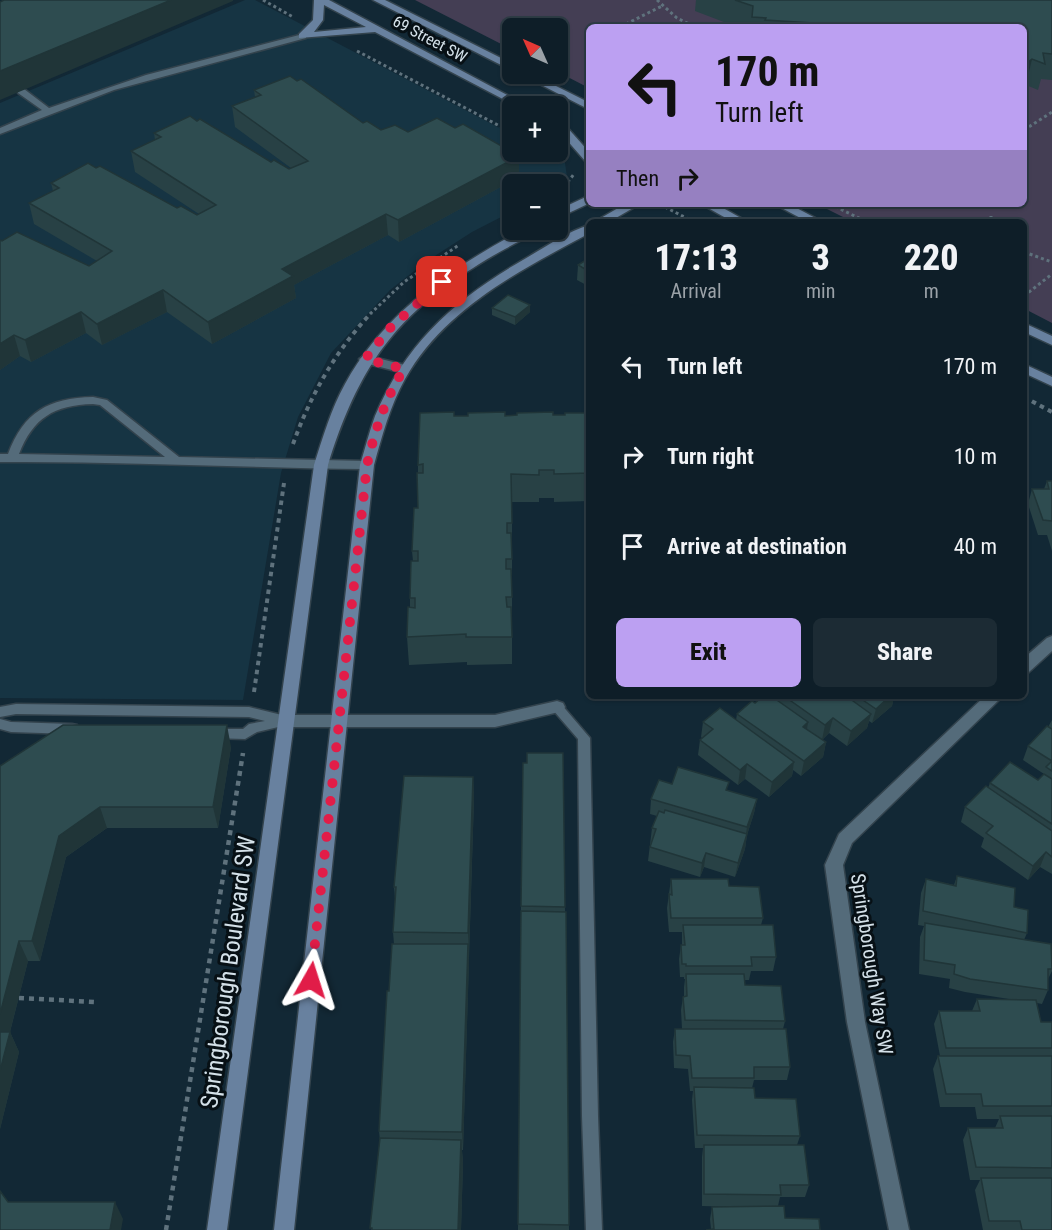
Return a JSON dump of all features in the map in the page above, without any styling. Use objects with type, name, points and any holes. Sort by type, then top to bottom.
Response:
[{"type":"street","name":"69 Street SW","points":[[321,0],[504,96]]},
{"type":"street","points":[[303,36],[319,21],[321,0]]},
{"type":"street","name":"69 Street SW","points":[[378,0],[502,62]]},
{"type":"street","points":[[303,36],[377,29]]},
{"type":"street","points":[[545,84],[586,105]]},
{"type":"street","points":[[568,130],[586,139]]},
{"type":"street","points":[[568,135],[586,155]]},
{"type":"street","points":[[568,209],[586,200]]},
{"type":"street","points":[[606,219],[628,207]]},
{"type":"street","points":[[713,207],[736,219]]},
{"type":"street","points":[[795,209],[812,219]]},
{"type":"street","points":[[284,1230],[367,465],[379,419],[394,385],[431,334],[488,285],[586,230]]},
{"type":"street","name":"Springborough Boulevard SW","points":[[217,1230],[321,465],[339,405],[365,359],[391,327],[430,290],[473,260],[511,240]]},
{"type":"street","points":[[1027,328],[1052,341]]},
{"type":"street","points":[[365,359],[404,369]]},
{"type":"street","points":[[1027,370],[1052,382]]},
{"type":"street","points":[[1027,665],[1052,642]]},
{"type":"street","name":"Springborough Way SW","points":[[898,1230],[855,1022],[834,864],[845,839],[992,699]]},
{"type":"street","points":[[286,721],[495,721],[520,717],[557,706]]},
{"type":"lane","points":[[0,131],[47,110],[183,67],[303,36]]},
{"type":"lane","points":[[21,90],[47,110]]},
{"type":"lane","points":[[12,458],[24,430],[46,411],[69,402],[90,399],[103,402],[175,459]]},
{"type":"lane","points":[[0,458],[175,459],[290,465],[367,465]]},
{"type":"lane","points":[[557,706],[584,738],[594,1230]]},
{"type":"lane","points":[[0,712],[16,709],[249,712],[286,721]]},
{"type":"lane","points":[[198,733],[245,734],[254,728],[286,721]]},
{"type":"lane","points":[[0,724],[11,727],[81,729]]},
{"type":"path","points":[[262,0],[301,22]]},
{"type":"path","points":[[657,0],[676,18],[689,24]]},
{"type":"path","points":[[626,24],[662,6]]},
{"type":"path","points":[[350,47],[502,127]]},
{"type":"path","points":[[1027,128],[1052,112]]},
{"type":"path","points":[[568,181],[574,174]]},
{"type":"path","points":[[665,207],[687,219]]},
{"type":"path","points":[[836,207],[861,219]]},
{"type":"path","points":[[1027,253],[1052,262]]},
{"type":"path","points":[[1027,294],[1052,274]]},
{"type":"path","points":[[1027,399],[1052,412]]},
{"type":"path","points":[[249,712],[285,479],[290,465]]},
{"type":"path","points":[[166,1230],[218,903],[228,854],[245,734]]},
{"type":"path","points":[[19,998],[95,1002]]},
{"type":"shaded area","points":[[245,0],[255,0],[502,129],[502,162],[565,163],[567,174],[502,174],[502,217],[472,232],[427,261],[390,290],[331,353],[298,417],[281,473],[243,700],[0,698],[0,103]]},
{"type":"shaded area","points":[[415,0],[1052,0],[1052,323],[1027,310],[1027,219],[847,219],[823,207],[1027,207],[1027,24],[586,24],[586,86],[568,77],[568,18],[502,18],[502,44]]},
{"type":"building","points":[[4,0],[171,0],[0,71],[0,2]]},
{"type":"building","points":[[735,0],[1052,0],[1052,54],[1043,53],[1045,64],[1032,59],[1027,63],[1027,24],[829,24],[765,20],[766,18],[752,17],[753,6]]},
{"type":"building","points":[[290,76],[297,81],[301,79],[363,123],[367,121],[381,130],[395,125],[408,132],[437,118],[455,128],[463,124],[502,146],[502,162],[508,162],[398,220],[386,214],[282,269],[293,276],[208,322],[163,290],[97,324],[81,312],[25,340],[14,335],[0,344],[0,240],[17,232],[89,266],[112,251],[29,203],[59,188],[51,183],[88,163],[96,168],[100,166],[177,208],[181,206],[197,215],[216,205],[131,151],[161,137],[154,133],[190,116],[197,121],[200,119],[271,162],[274,160],[289,169],[308,161],[232,106],[261,95],[254,90]]},
{"type":"building","points":[[586,260],[586,270],[578,265]]},
{"type":"building","points":[[508,295],[530,305],[515,317],[492,308]]},
{"type":"building","points":[[454,412],[454,416],[468,416],[468,413],[505,412],[505,416],[517,415],[517,413],[553,412],[553,415],[565,415],[565,413],[586,413],[586,473],[554,474],[554,470],[539,470],[539,475],[511,474],[512,523],[507,523],[507,533],[511,533],[512,559],[506,559],[506,569],[511,569],[512,597],[506,597],[507,607],[511,607],[512,637],[466,637],[466,634],[407,637],[408,607],[415,608],[415,598],[410,598],[411,561],[418,561],[418,551],[412,551],[414,508],[418,508],[417,473],[423,473],[423,464],[418,465],[420,413]]},
{"type":"building","points":[[1047,481],[1052,481],[1052,521],[1043,520],[1032,489],[1049,489]]},
{"type":"building","points":[[760,699],[775,699],[808,722],[803,727],[826,742],[804,761],[737,714],[752,701],[755,703]]},
{"type":"building","points":[[788,699],[850,699],[871,714],[851,731],[833,718],[825,725]]},
{"type":"building","points":[[861,699],[887,699],[876,709]]},
{"type":"building","points":[[720,708],[794,762],[772,782],[747,764],[740,770],[700,740],[713,729],[703,722]]},
{"type":"building","points":[[63,725],[227,725],[213,807],[100,807],[59,836],[32,941],[19,941],[0,1014],[0,766]]},
{"type":"building","points":[[1047,726],[1052,729],[1052,761],[1028,746]]},
{"type":"building","points":[[527,753],[563,753],[565,907],[521,906],[523,763],[527,763]]},
{"type":"building","points":[[1052,761],[1052,771],[1046,767]]},
{"type":"building","points":[[1010,762],[1038,780],[1044,774],[1052,779],[1052,824],[990,783]]},
{"type":"building","points":[[678,767],[729,782],[726,790],[757,799],[747,827],[651,799],[659,780],[672,784]]},
{"type":"building","points":[[404,776],[473,777],[468,933],[393,932],[396,887],[394,887]]},
{"type":"building","points":[[986,786],[1052,831],[1052,857],[1046,852],[1033,866],[986,833],[993,826],[965,807]]},
{"type":"building","points":[[665,810],[747,834],[738,863],[706,853],[702,863],[650,847],[656,829],[652,828],[659,811],[664,813]]},
{"type":"building","points":[[957,876],[1015,888],[1014,907],[1028,910],[1027,933],[923,911],[926,879],[956,886]]},
{"type":"building","points":[[671,879],[728,879],[729,886],[759,887],[763,918],[671,918],[669,894],[672,895]]},
{"type":"building","points":[[521,911],[566,912],[569,1225],[518,1224]]},
{"type":"building","points":[[925,923],[1051,944],[1052,969],[1048,969],[1048,990],[970,979],[954,974],[955,965],[924,960]]},
{"type":"building","points":[[683,925],[773,925],[776,957],[751,957],[752,966],[686,966],[682,964],[681,945],[685,945]]},
{"type":"building","points":[[392,944],[468,944],[462,1132],[379,1131]]},
{"type":"building","points":[[686,974],[744,974],[745,985],[781,986],[785,1021],[685,1020],[683,997],[687,996]]},
{"type":"building","points":[[977,999],[1036,1000],[1041,1022],[1052,1022],[1052,1048],[946,1048],[939,1011],[980,1011]]},
{"type":"building","points":[[675,1029],[786,1029],[790,1067],[754,1067],[754,1078],[692,1078],[690,1056],[676,1055]]},
{"type":"building","points":[[0,1032],[10,1032],[0,1071]]},
{"type":"building","points":[[938,1056],[1052,1056],[1052,1106],[983,1106],[981,1094],[946,1094]]},
{"type":"building","points":[[694,1087],[754,1088],[755,1098],[796,1099],[800,1136],[697,1135]]},
{"type":"building","points":[[1000,1116],[1052,1116],[1052,1168],[976,1167],[968,1128],[1003,1128]]},
{"type":"building","points":[[380,1138],[461,1140],[458,1230],[372,1230],[370,1228]]},
{"type":"building","points":[[704,1145],[804,1145],[809,1185],[780,1185],[781,1195],[704,1194]]},
{"type":"building","points":[[981,1178],[1052,1178],[1052,1230],[1022,1230],[1020,1221],[989,1221]]},
{"type":"building","points":[[0,1191],[8,1202],[115,1202],[110,1230],[0,1230]]},
{"type":"building","points":[[784,1206],[785,1218],[819,1219],[820,1230],[706,1230],[714,1229],[712,1207]]},
{"type":"route","points":[[311,980],[367,465],[379,419],[404,369],[365,359],[391,327],[416,302],[442,282]]}]
